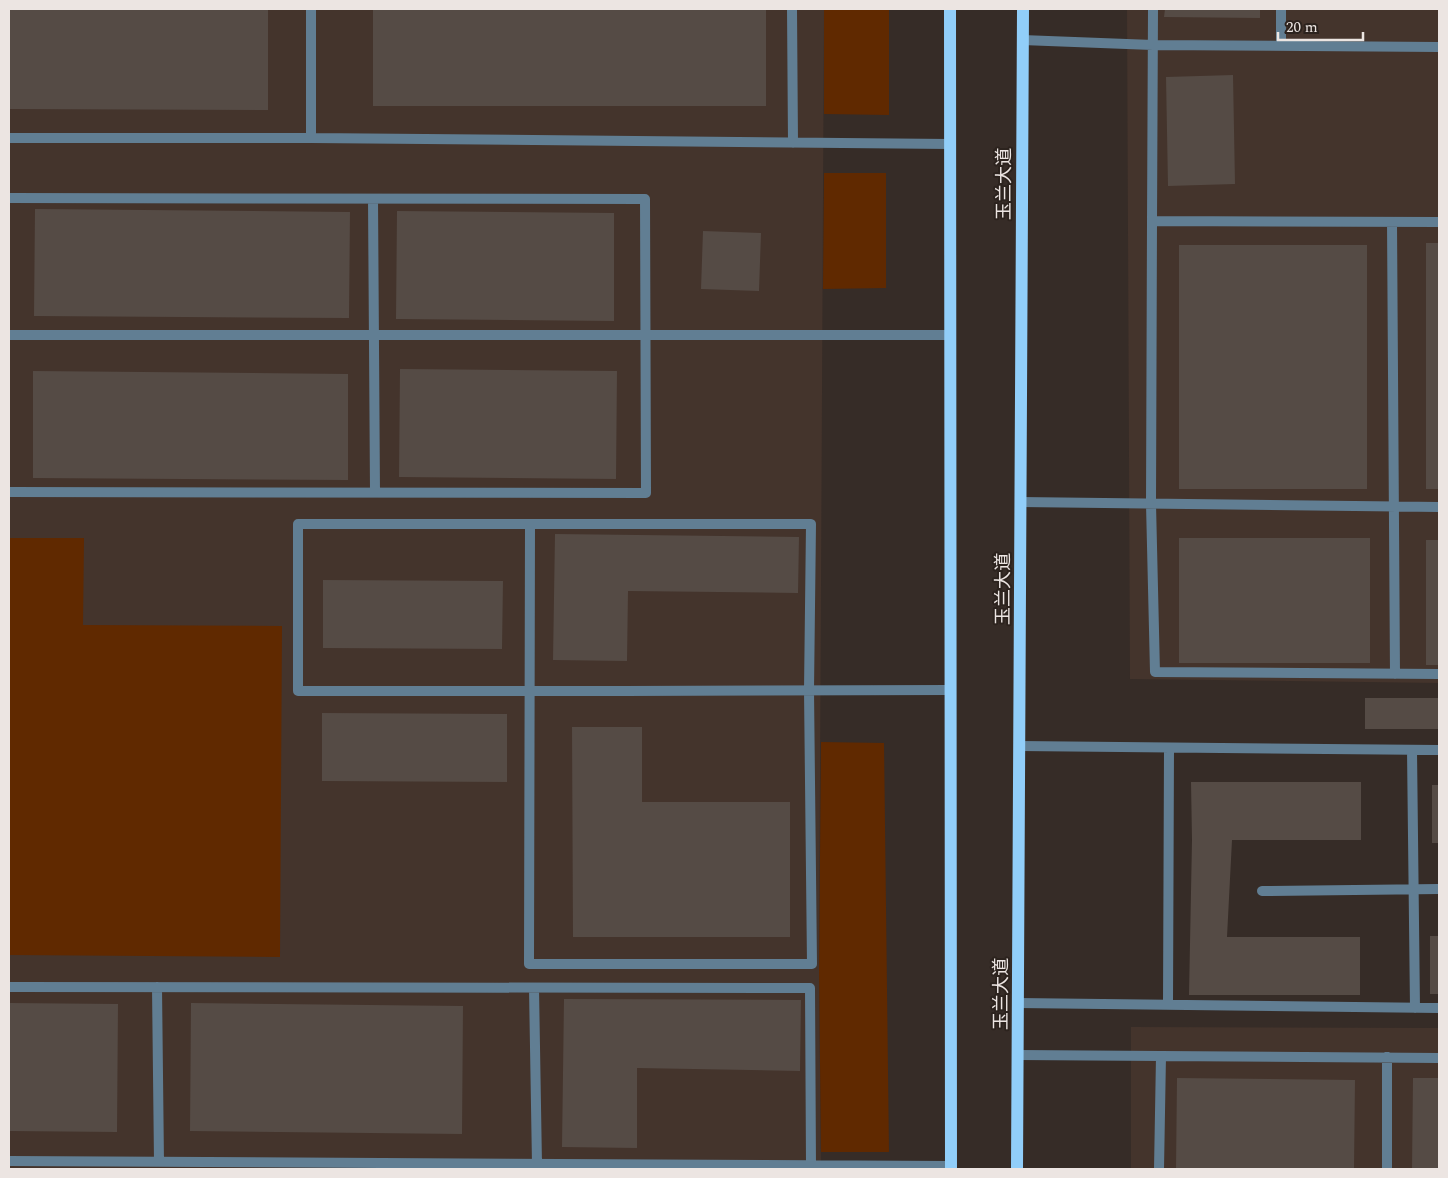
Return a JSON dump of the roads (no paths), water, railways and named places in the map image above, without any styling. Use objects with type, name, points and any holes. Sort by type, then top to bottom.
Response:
[{"type":"main road","points":[[950,9],[951,1168]]},
{"type":"main road","name":"玉兰大道","points":[[1017,1169],[1023,9]]},
{"type":"lane","points":[[311,138],[312,9]]},
{"type":"lane","points":[[792,9],[793,143]]},
{"type":"lane","points":[[1153,9],[1152,504],[1155,672],[1439,674]]},
{"type":"lane","points":[[1281,9],[1281,46]]},
{"type":"lane","points":[[1022,40],[1153,45],[1439,47]]},
{"type":"lane","points":[[9,138],[311,138],[950,144]]},
{"type":"lane","points":[[9,198],[645,199],[646,493],[9,492]]},
{"type":"lane","points":[[373,199],[375,492]]},
{"type":"lane","points":[[1152,221],[1439,222]]},
{"type":"lane","points":[[1392,222],[1395,674]]},
{"type":"lane","points":[[9,335],[950,335]]},
{"type":"lane","points":[[1020,502],[1439,507]]},
{"type":"lane","points":[[530,525],[530,692],[529,964],[812,964],[809,690],[811,524],[298,524],[298,691],[530,692],[809,690],[951,690]]},
{"type":"lane","points":[[1019,746],[1439,750]]},
{"type":"lane","points":[[1168,1005],[1169,748]]},
{"type":"lane","points":[[1412,750],[1415,1008]]},
{"type":"lane","points":[[1262,891],[1439,889]]},
{"type":"lane","points":[[9,987],[810,988],[811,1166]]},
{"type":"lane","points":[[157,987],[159,1162]]},
{"type":"lane","points":[[534,988],[537,1164]]},
{"type":"lane","points":[[1018,1003],[1439,1008]]},
{"type":"lane","points":[[1018,1055],[1439,1058]]},
{"type":"lane","points":[[1159,1169],[1161,1056]]},
{"type":"lane","points":[[1387,1057],[1387,1169]]},
{"type":"lane","points":[[9,1161],[951,1168]]}]
